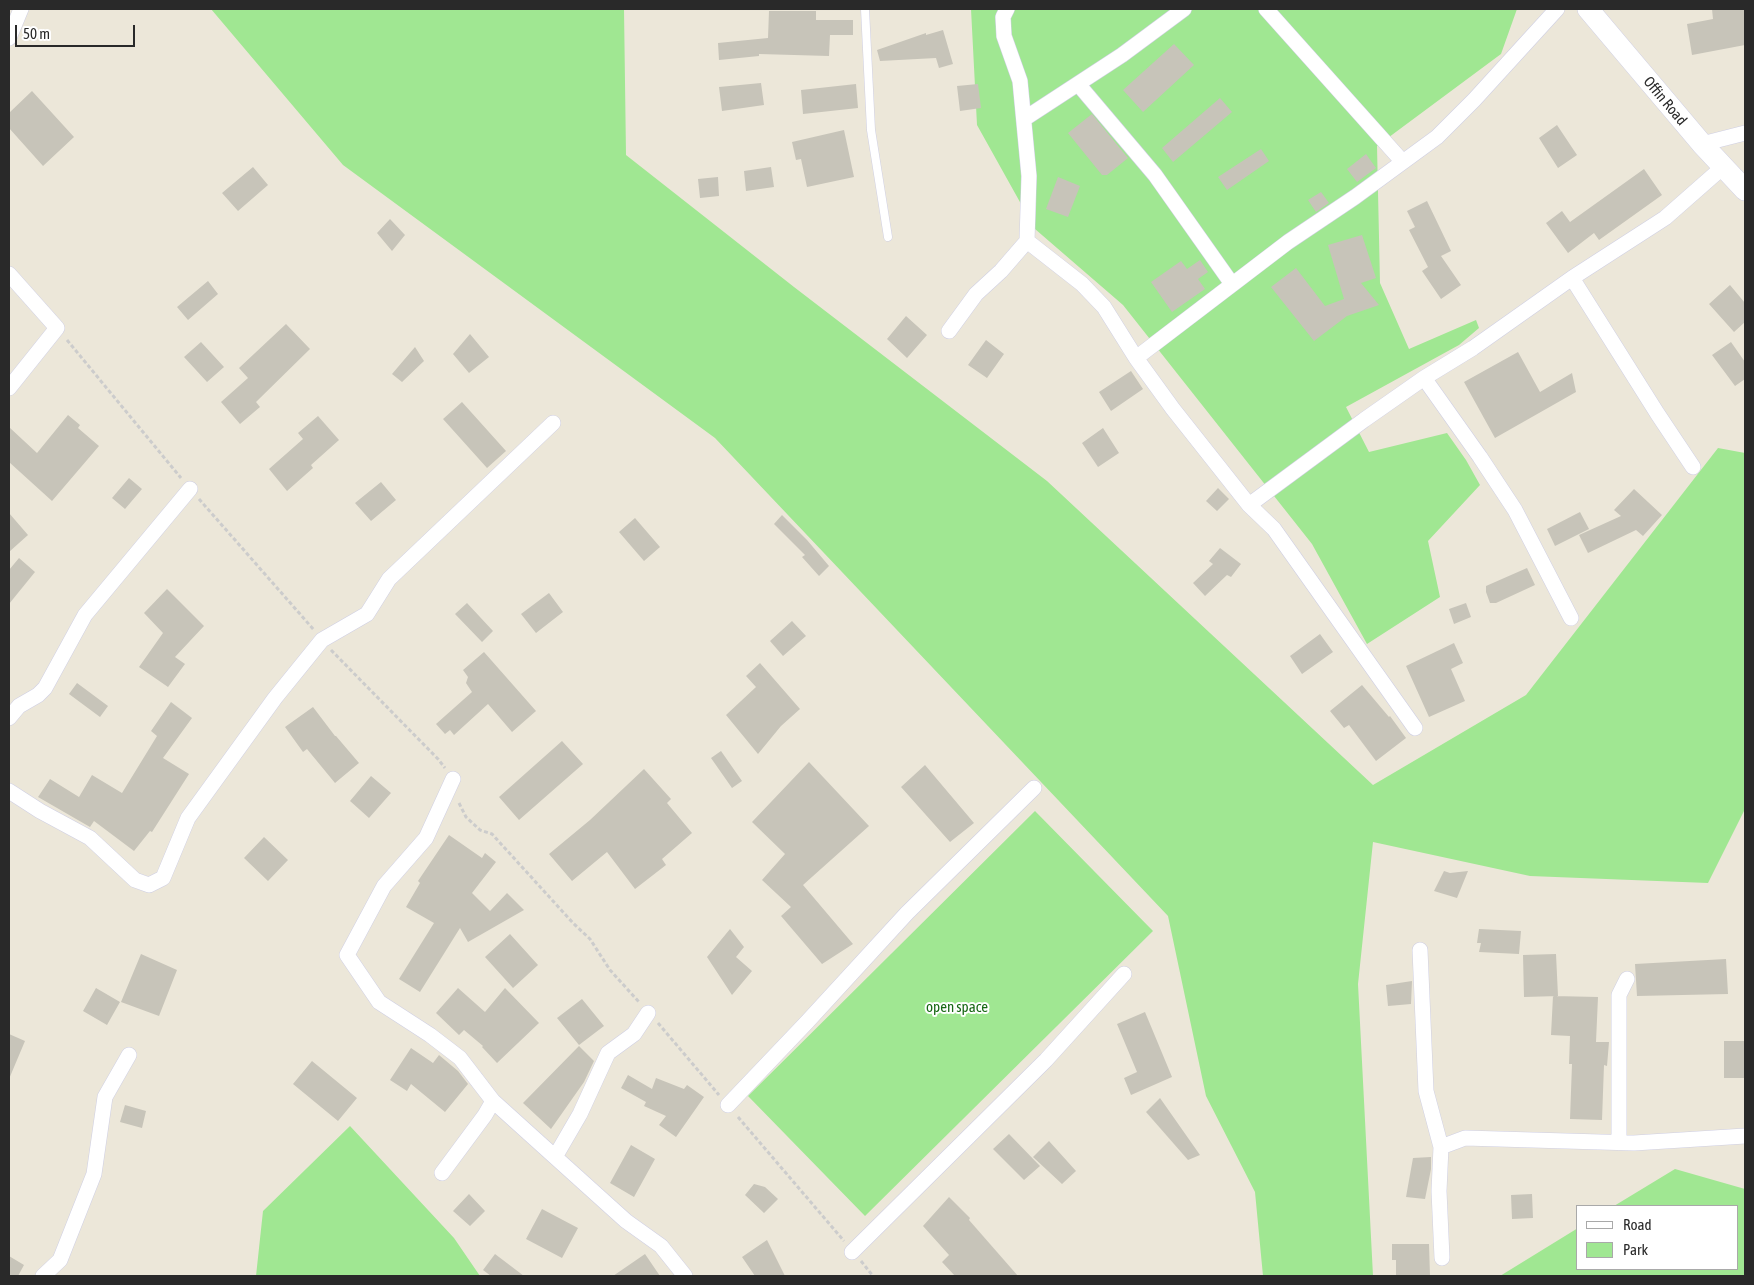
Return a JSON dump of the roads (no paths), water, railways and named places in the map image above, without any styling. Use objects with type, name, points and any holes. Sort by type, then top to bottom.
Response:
[{"type":"street","points":[[9,38],[21,9]]},
{"type":"street","points":[[949,331],[976,294],[1002,271],[1027,241],[1029,176],[1020,81],[1004,36],[1003,17],[1007,9]]},
{"type":"street","points":[[1024,119],[1122,55],[1184,9]]},
{"type":"street","points":[[1266,9],[1402,162]]},
{"type":"street","points":[[1136,358],[1288,242],[1355,197],[1437,136],[1474,100],[1557,9]]},
{"type":"street","name":"Offin Road","points":[[1588,9],[1702,144],[1745,190]]},
{"type":"street","points":[[1078,84],[1155,175],[1232,284]]},
{"type":"street","points":[[1702,144],[1745,133]]},
{"type":"street","points":[[1249,505],[1424,378],[1473,348],[1572,278],[1665,218],[1723,167]]},
{"type":"street","points":[[1027,241],[1082,284],[1104,307],[1136,358],[1174,409],[1249,505],[1274,529],[1415,728]]},
{"type":"street","points":[[9,274],[56,328],[9,388]]},
{"type":"street","points":[[1572,278],[1693,467]]},
{"type":"street","points":[[1424,378],[1515,510],[1571,618]]},
{"type":"street","points":[[9,791],[40,811],[90,838],[135,880],[149,885],[163,878],[188,818],[275,698],[322,640],[367,614],[390,578],[553,423]]},
{"type":"street","points":[[9,718],[19,706],[38,695],[44,688],[85,615],[190,489]]},
{"type":"street","points":[[453,779],[426,838],[384,886],[347,955],[379,1002],[430,1034],[460,1058],[493,1101],[626,1221],[661,1246],[684,1276]]},
{"type":"street","points":[[728,1105],[907,913],[1034,788]]},
{"type":"street","points":[[1420,950],[1426,1091],[1441,1147],[1439,1191],[1442,1258]]},
{"type":"street","points":[[852,1252],[1046,1060],[1124,974]]},
{"type":"street","points":[[1620,1142],[1619,995],[1627,979]]},
{"type":"street","points":[[555,1156],[580,1114],[608,1052],[634,1034],[648,1013]]},
{"type":"street","points":[[47,1275],[60,1260],[94,1174],[105,1097],[129,1055]]},
{"type":"street","points":[[442,1172],[485,1116],[493,1101]]},
{"type":"street","points":[[1441,1147],[1464,1138],[1620,1142],[1745,1136]]},
{"type":"lane","points":[[865,9],[871,130],[888,237]]},
{"type":"park label","name":"open space","points":[[957,1007]]}]
